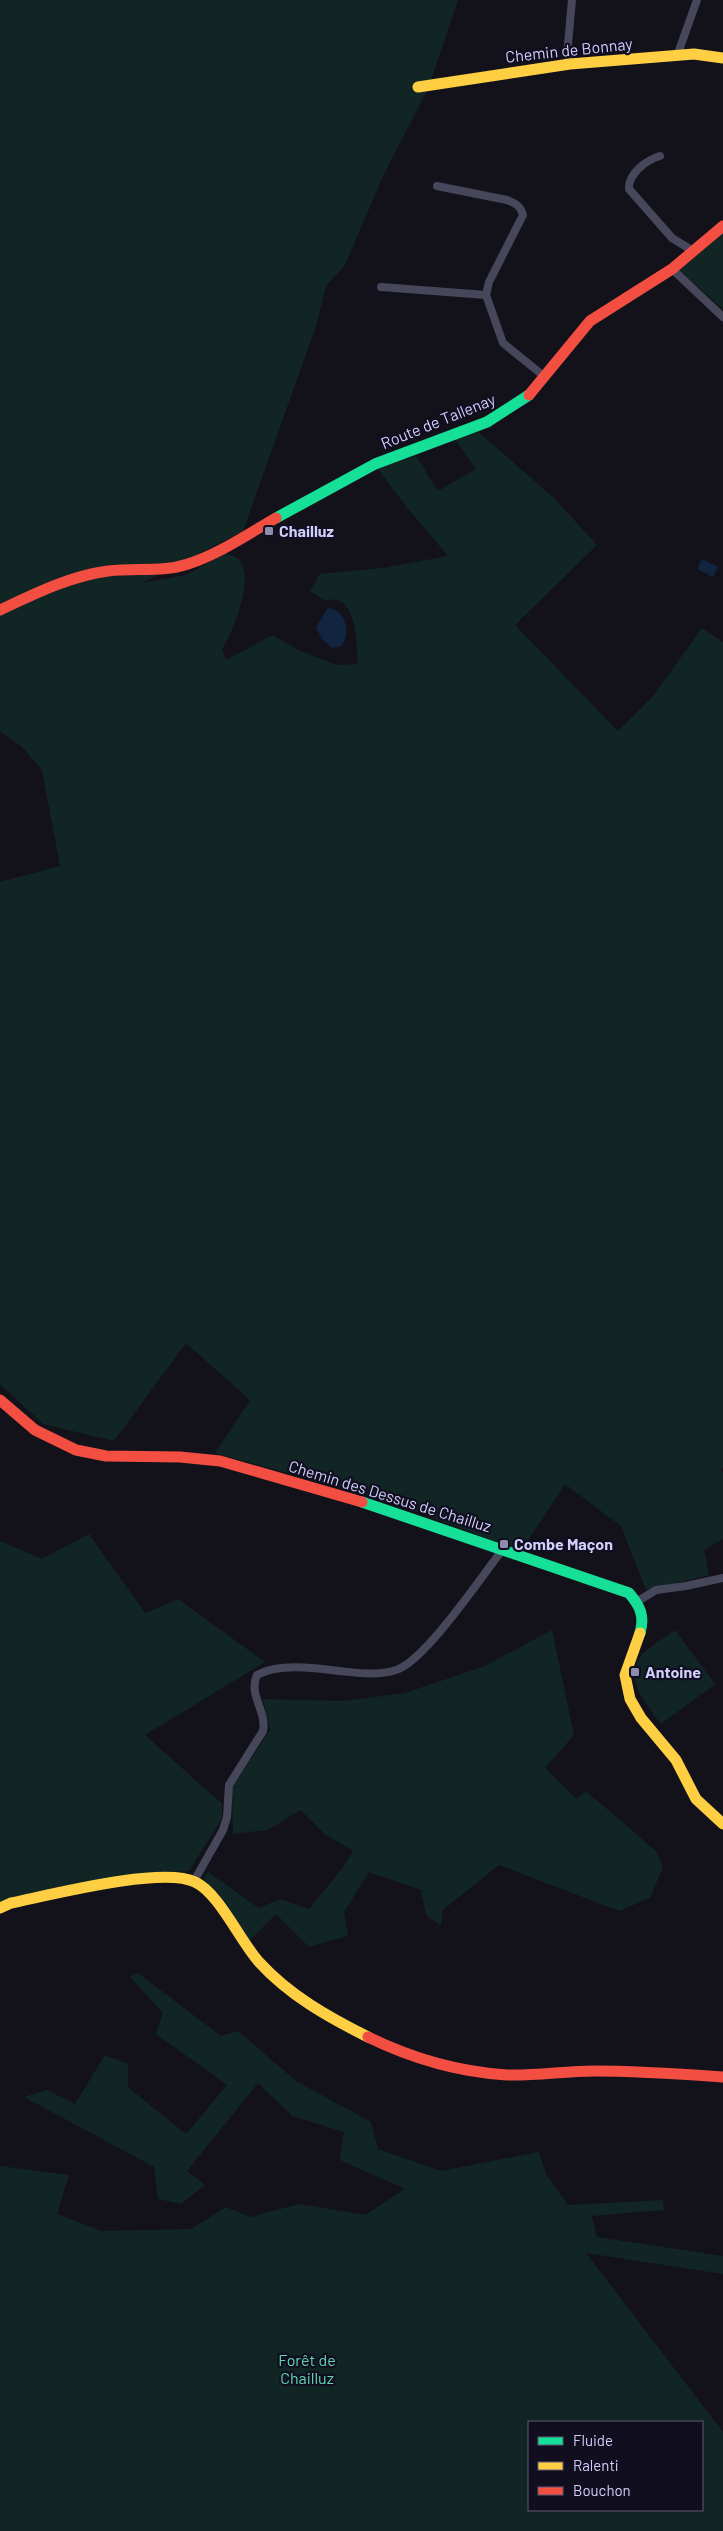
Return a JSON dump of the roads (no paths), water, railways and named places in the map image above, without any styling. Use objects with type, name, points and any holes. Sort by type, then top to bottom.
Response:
[{"type":"street","points":[[570,64],[567,55],[572,0]]},
{"type":"street","points":[[677,56],[697,0]]},
{"type":"street","name":"Chemin de Bonnay","points":[[418,87],[570,64],[694,54],[723,58]]},
{"type":"street","points":[[660,156],[646,162],[631,177],[629,189],[672,238],[693,251]]},
{"type":"street","points":[[437,186],[507,200],[516,203],[522,210],[523,215],[488,282],[486,295],[503,343],[545,377]]},
{"type":"street","name":"Route de Tallenay","points":[[0,610],[47,588],[108,571],[167,570],[189,564],[234,542],[340,481],[375,464],[487,422],[526,399],[590,321],[672,269],[723,226]]},
{"type":"street","points":[[672,269],[723,317]]},
{"type":"street","points":[[382,287],[486,295]]},
{"type":"street","name":"Chemin des Dessus de Chailluz","points":[[0,1400],[11,1412],[50,1440],[82,1451],[105,1456],[207,1459],[238,1466],[320,1491],[327,1490],[629,1593],[638,1601]]},
{"type":"street","points":[[194,1881],[223,1830],[227,1817],[229,1785],[263,1731],[265,1722],[254,1690],[256,1675],[264,1671],[288,1668],[380,1674],[408,1665],[442,1629],[503,1549]]},
{"type":"street","points":[[723,1578],[656,1590],[638,1601],[644,1621],[626,1673],[626,1690],[637,1714],[677,1762],[699,1803],[723,1824]]},
{"type":"street","points":[[0,1908],[12,1903],[117,1883],[158,1877],[182,1878],[194,1881],[206,1888],[246,1947],[263,1967],[289,1990],[336,2022],[401,2052],[491,2074],[521,2075],[578,2071],[634,2071],[723,2077]]},
{"type":"water","points":[[702,559],[718,567],[713,577],[697,569]]},
{"type":"water","points":[[328,608],[343,617],[346,635],[342,646],[332,648],[322,639],[316,627]]},
{"type":"place","name":"Chailluz","points":[[269,531]]},
{"type":"place","name":"Combe Maçon","points":[[504,1544]]},
{"type":"place","name":"Antoine","points":[[635,1672]]},
{"type":"park label","name":"Forêt de Chailluz","points":[[307,2369]]}]
